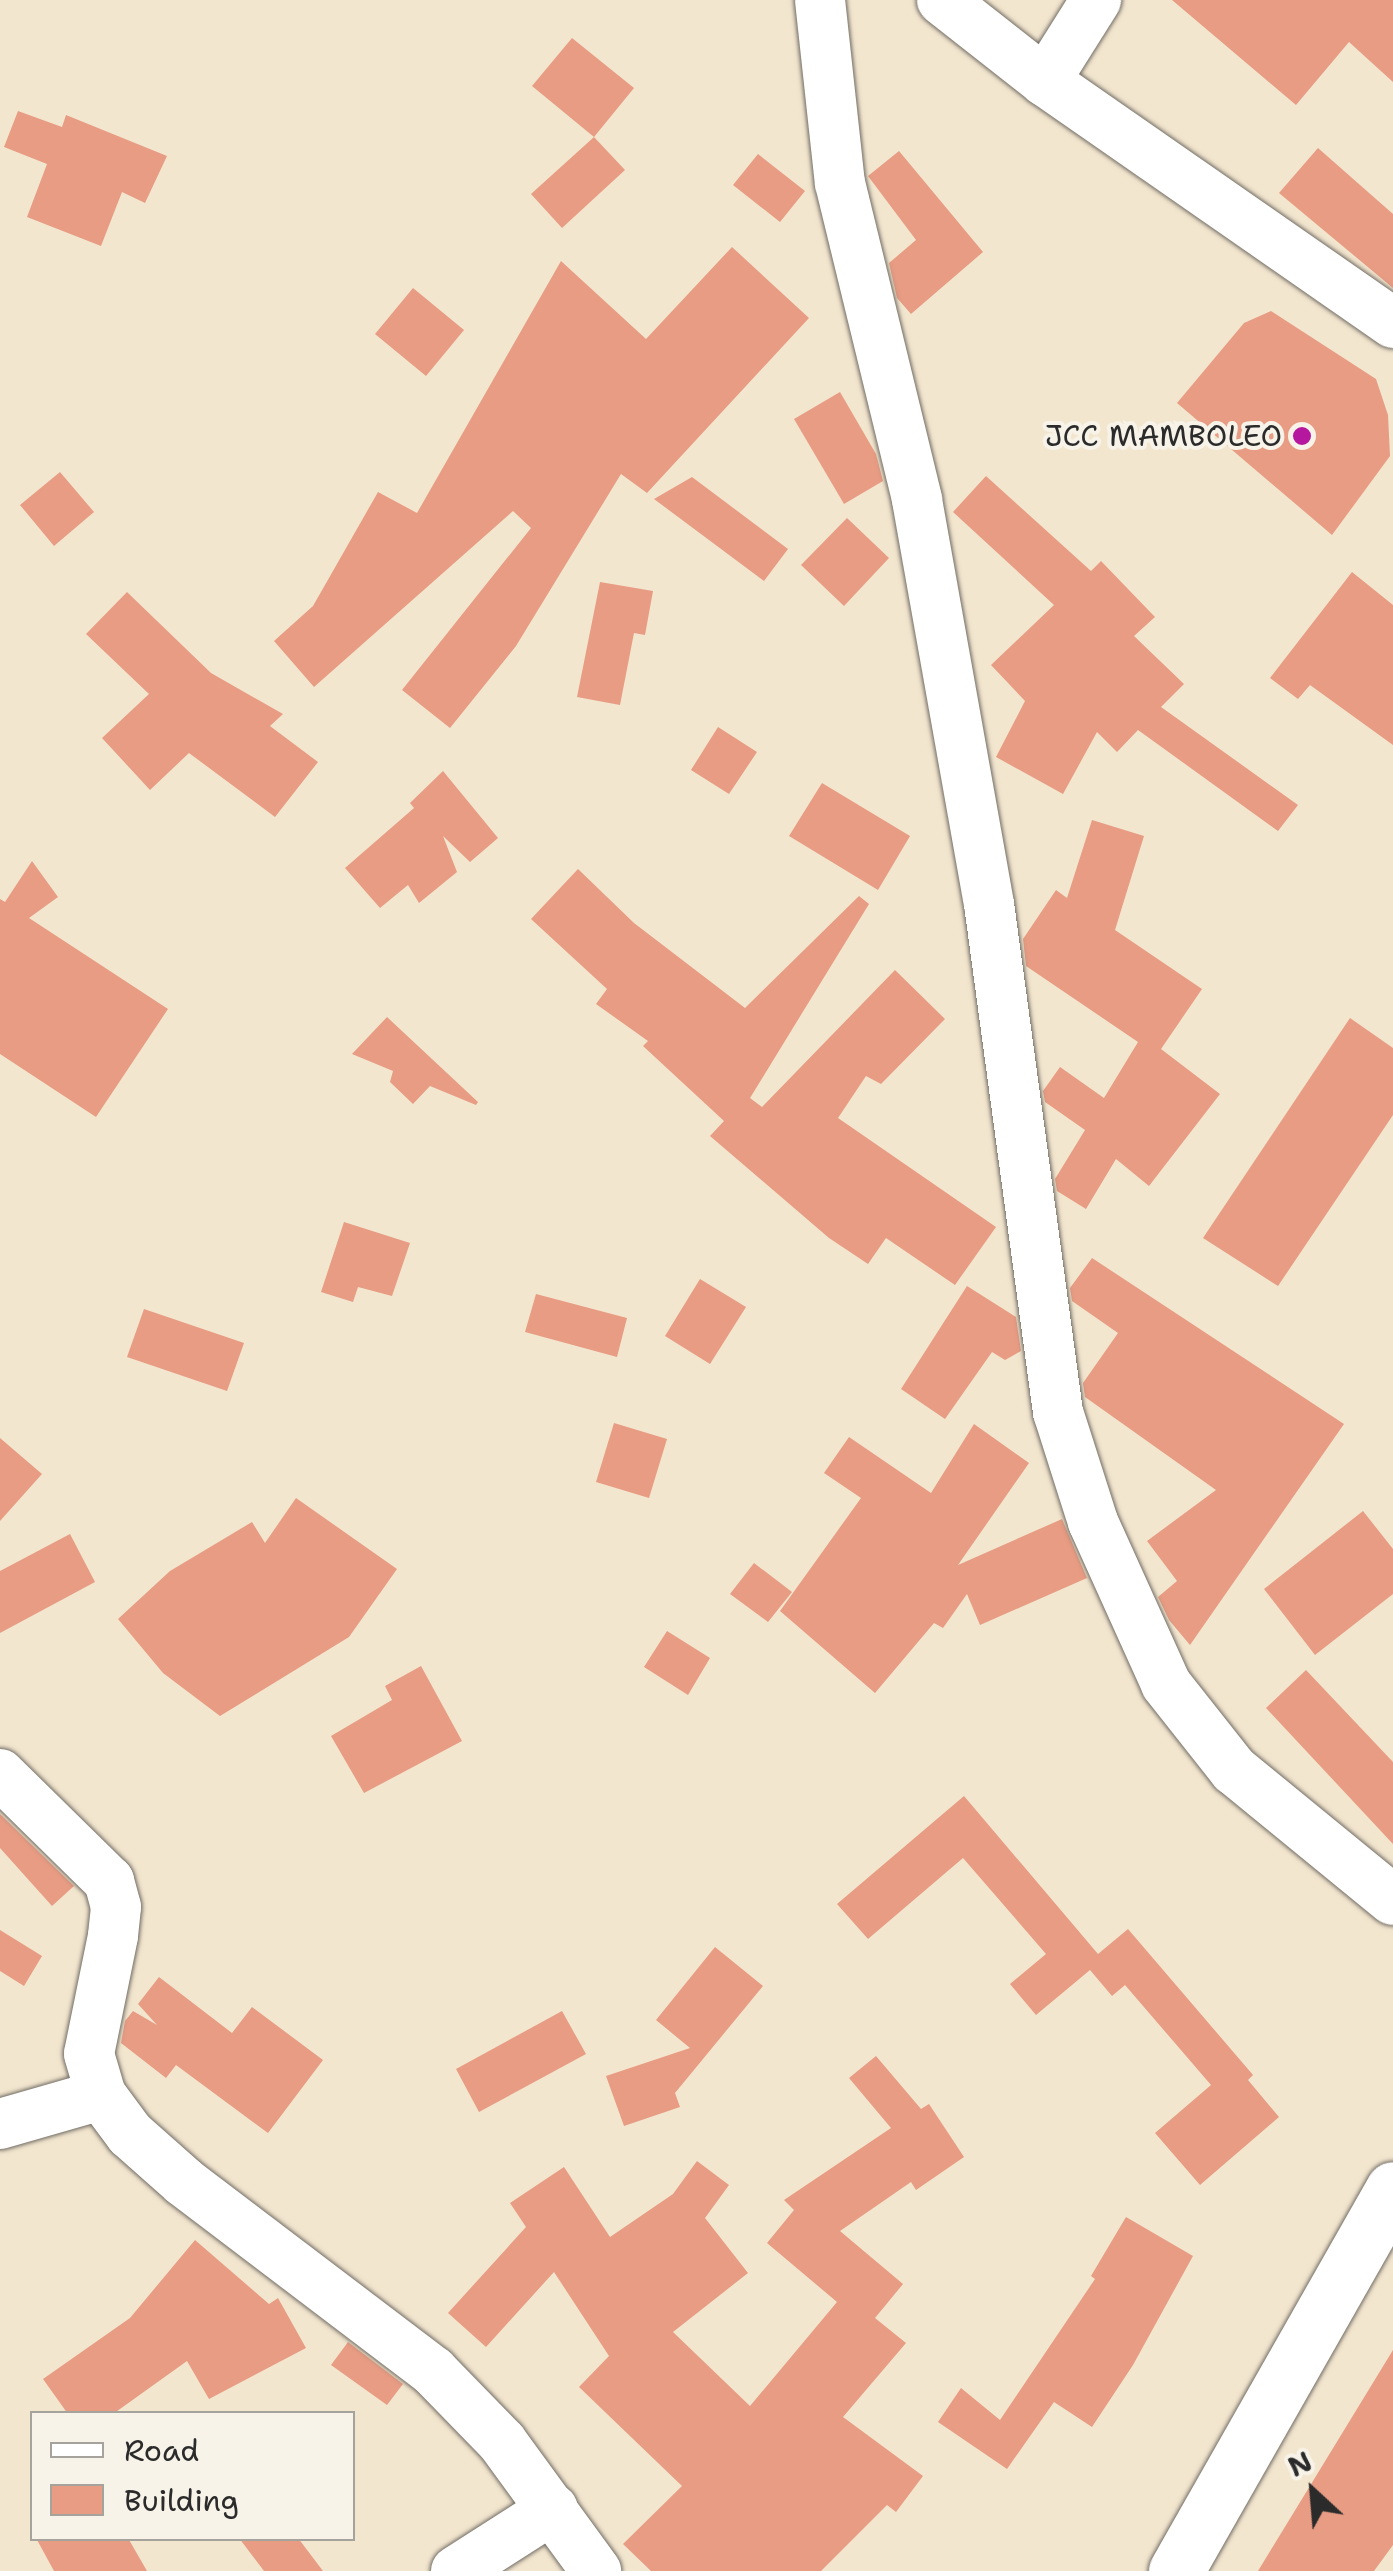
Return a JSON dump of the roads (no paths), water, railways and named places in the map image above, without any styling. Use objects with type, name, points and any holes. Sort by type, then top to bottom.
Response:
[{"type":"main road","points":[[1176,2571],[1386,2216]]},
{"type":"street","points":[[820,0],[840,184],[917,500],[989,904],[1058,1412],[1093,1522],[1166,1684],[1234,1770],[1393,1900]]},
{"type":"street","points":[[942,0],[1044,81],[1393,323]]},
{"type":"street","points":[[1044,81],[1096,0]]},
{"type":"street","points":[[0,1774],[109,1881],[114,1921],[89,2054],[102,2095],[130,2134],[184,2182],[433,2371],[502,2442],[596,2571]]},
{"type":"street","points":[[0,2124],[102,2095]]},
{"type":"street","points":[[456,2571],[553,2509]]},
{"type":"place","name":"JCC MAMBOLEO","points":[[1302,436]]}]
